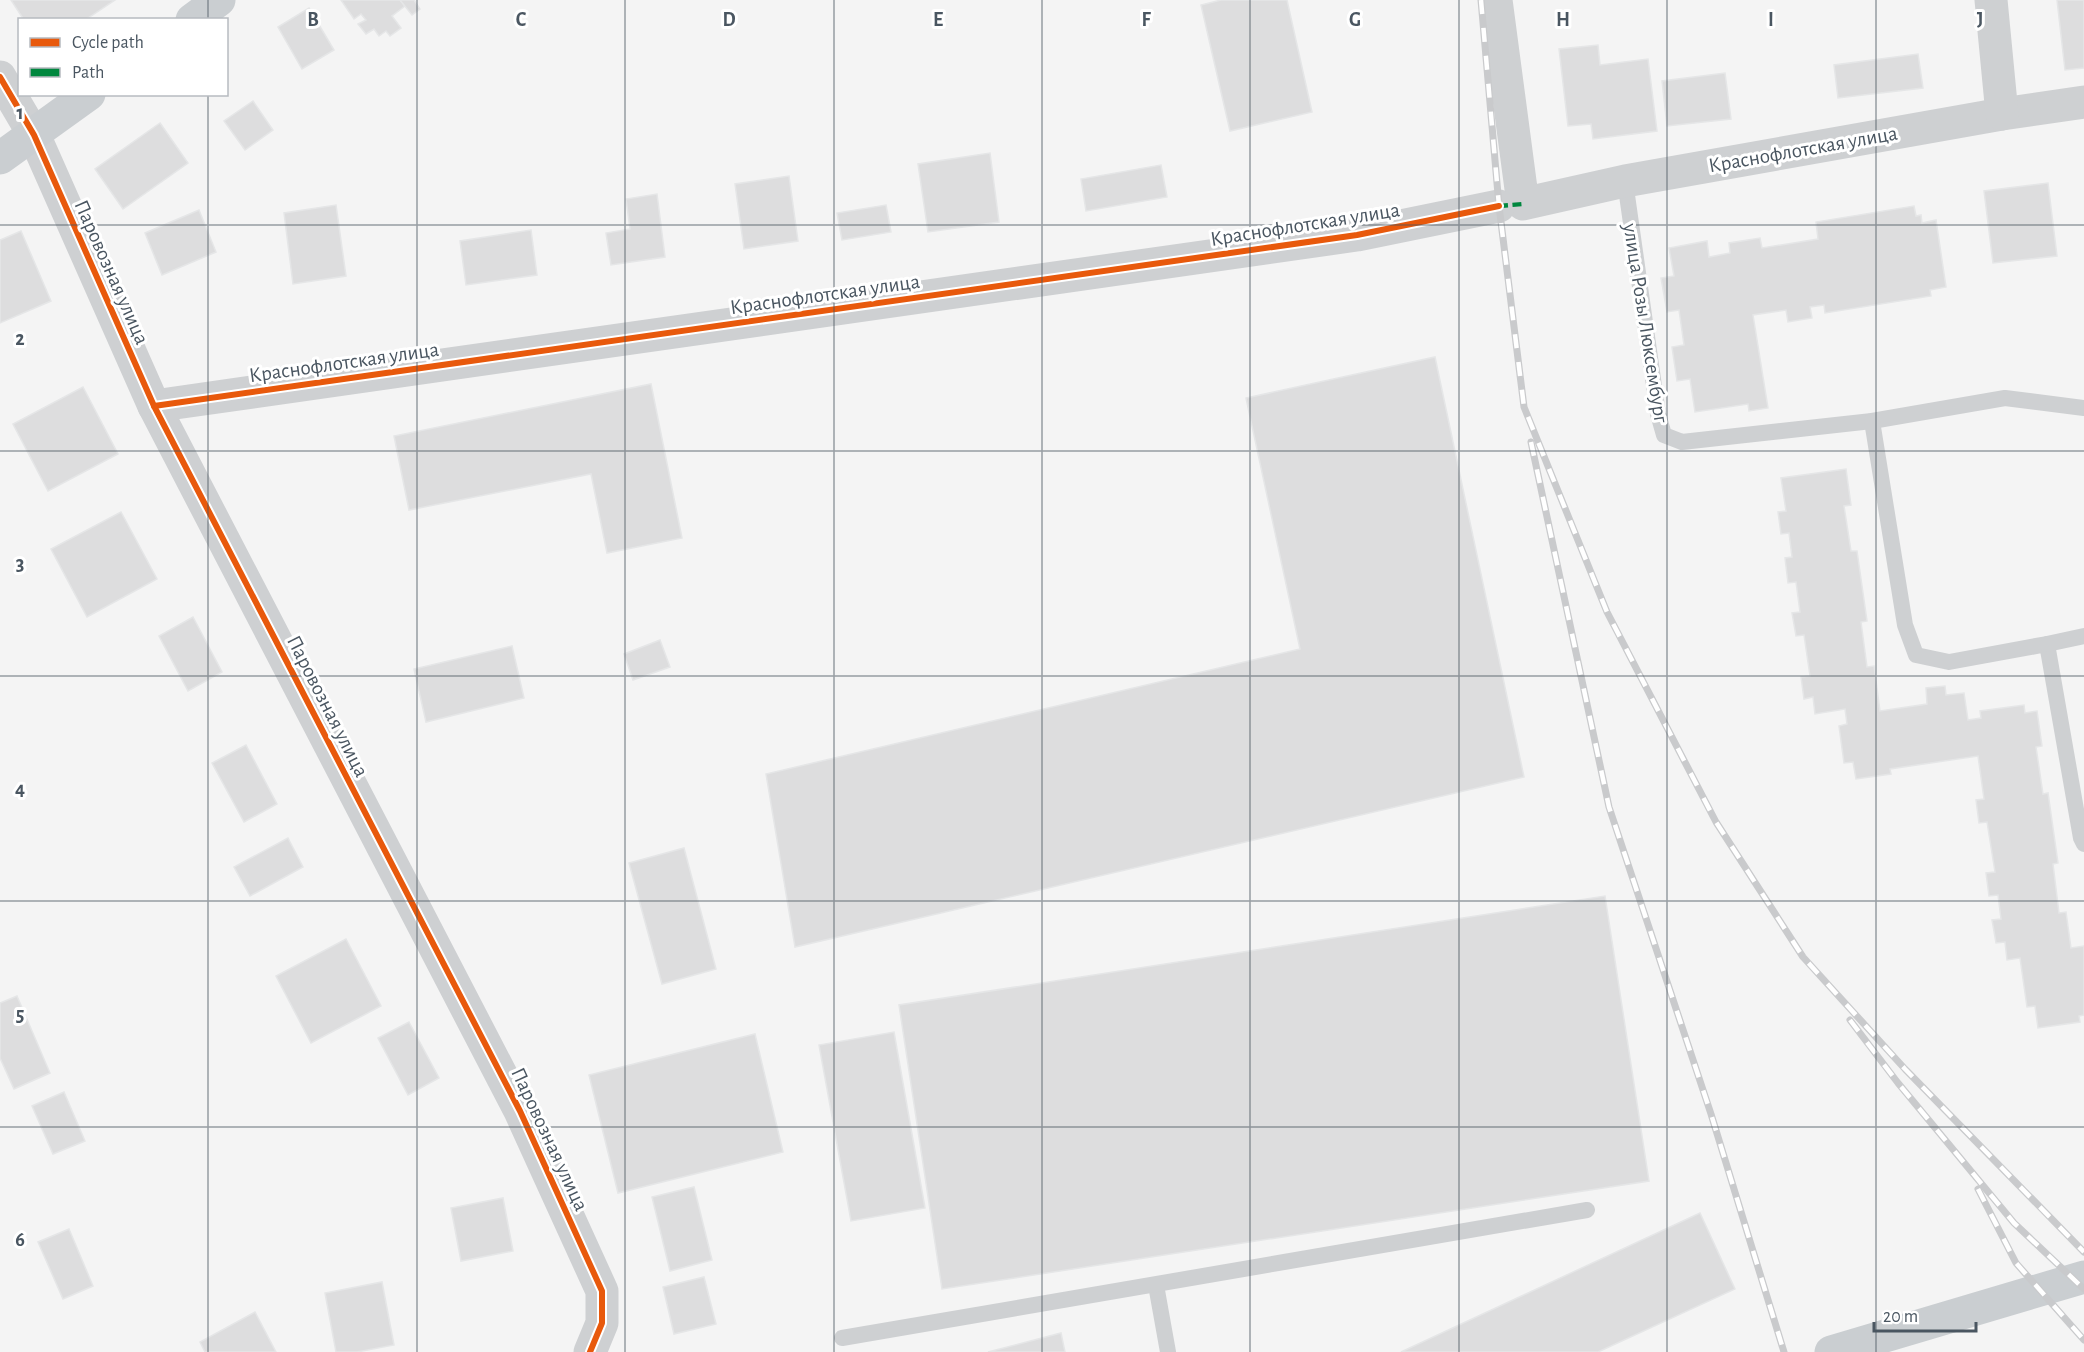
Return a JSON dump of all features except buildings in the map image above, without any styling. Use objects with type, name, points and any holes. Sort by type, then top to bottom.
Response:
[{"type":"main road","points":[[195,18],[219,0]]},
{"type":"main road","points":[[0,158],[86,96]]},
{"type":"main road","points":[[1831,1352],[2084,1277]]},
{"type":"street","points":[[1496,0],[1511,205]]},
{"type":"street","points":[[1991,0],[2002,114]]},
{"type":"street","name":"Паровозная улица","points":[[0,77],[34,135],[153,406],[520,1111],[603,1291],[602,1323],[590,1352]]},
{"type":"street","name":"Краснофлотская улица","points":[[153,406],[1357,235],[1625,181],[2002,114],[2084,102]]},
{"type":"lane","name":"улица Розы Люксембург","points":[[1625,181],[1658,414],[1664,435],[1682,442],[1872,421]]},
{"type":"lane","points":[[2084,408],[2005,398],[1872,421],[1905,626],[1916,655],[1949,662],[2084,636]]},
{"type":"lane","points":[[2047,644],[2081,838],[2084,844]]},
{"type":"lane","points":[[842,1338],[1587,1210]]},
{"type":"lane","points":[[1156,1285],[1168,1352]]},
{"type":"railway","points":[[1481,0],[1499,206],[1524,407],[1607,612],[1716,822],[1803,957],[1905,1069],[2084,1252]]},
{"type":"railway","points":[[1531,442],[1609,807],[1711,1114],[1784,1352]]},
{"type":"railway","points":[[1850,1020],[1898,1083],[2014,1223],[2084,1289]]},
{"type":"railway","points":[[1978,1189],[2016,1263],[2084,1340]]},
{"type":"marked path","points":[[1499,206],[1523,204]]},
{"type":"cycle path","points":[[0,77],[34,135],[154,406],[520,1111],[602,1291],[602,1323],[590,1352]]},
{"type":"cycle path","points":[[154,406],[1357,235],[1499,206]]}]
